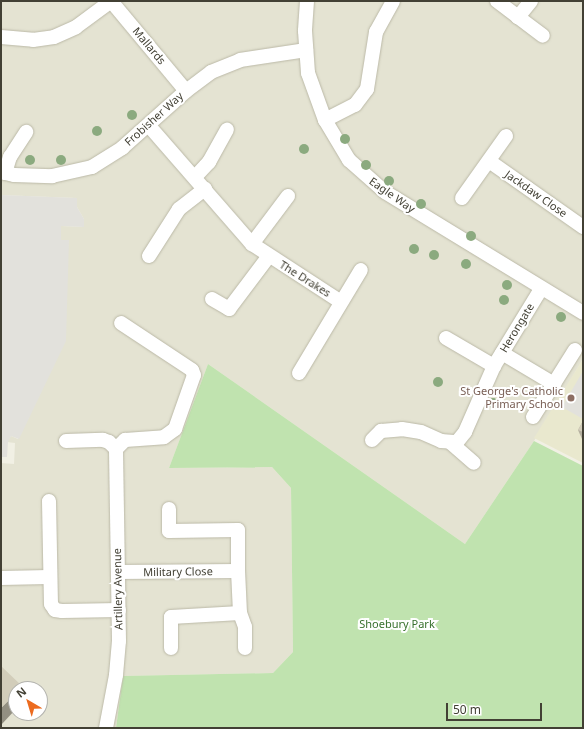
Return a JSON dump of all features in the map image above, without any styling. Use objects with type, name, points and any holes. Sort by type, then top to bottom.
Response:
[{"type":"street","name":"Eagle Way","points":[[307,1],[306,50],[310,80],[325,120],[349,160],[385,192],[541,289],[583,313]]},
{"type":"street","points":[[325,120],[355,105],[367,90],[376,32],[393,1]]},
{"type":"street","points":[[497,1],[542,36]]},
{"type":"street","points":[[518,18],[531,1]]},
{"type":"street","points":[[1,37],[33,40],[54,37],[76,27],[117,3]]},
{"type":"street","name":"Mallards","points":[[117,3],[186,91]]},
{"type":"street","name":"Frobisher Way","points":[[3,172],[52,176],[92,167],[122,148],[149,126],[186,91],[211,72],[240,60],[306,50]]},
{"type":"street","name":"The Drakes","points":[[149,126],[252,244],[341,302]]},
{"type":"street","points":[[195,177],[209,162],[227,130]]},
{"type":"street","points":[[3,172],[10,157],[26,132]]},
{"type":"street","points":[[462,198],[506,136]]},
{"type":"street","name":"Jackdaw Close","points":[[489,161],[583,227]]},
{"type":"street","points":[[149,256],[179,209],[205,189]]},
{"type":"street","points":[[252,244],[288,196]]},
{"type":"street","name":"The Drakes","points":[[212,299],[229,309],[269,256]]},
{"type":"street","name":"The Drakes","points":[[299,373],[361,270]]},
{"type":"street","name":"Herongate","points":[[451,443],[456,442],[465,432],[494,366],[541,289]]},
{"type":"street","points":[[66,441],[103,440],[109,442],[116,449],[125,440],[157,438],[170,434],[178,423],[194,375],[192,370],[122,323]]},
{"type":"street","points":[[446,338],[494,366]]},
{"type":"street","points":[[533,417],[575,350]]},
{"type":"street","points":[[502,353],[554,384]]},
{"type":"street","points":[[379,430],[402,429],[421,432],[451,443],[474,463]]},
{"type":"street","name":"Artillery Avenue","points":[[106,728],[116,675],[119,610],[116,449]]},
{"type":"street","points":[[48,501],[49,595],[55,610],[119,610]]},
{"type":"street","points":[[169,509],[170,531],[238,530],[240,613],[245,627],[245,648]]},
{"type":"street","name":"Military Close","points":[[118,572],[238,571]]},
{"type":"street","points":[[1,578],[48,576]]},
{"type":"street","points":[[171,648],[171,617],[240,613]]},
{"type":"shaded area","points":[[1,1],[583,1],[583,359],[534,441],[465,544],[208,364],[169,468],[272,467],[291,488],[293,652],[273,673],[123,676],[116,728],[1,728],[1,463],[14,464],[15,443],[7,442],[11,436],[18,439],[69,240],[61,240],[61,226],[84,227],[84,219],[77,207],[77,198],[1,195]]},
{"type":"shaded area","points":[[1,195],[77,198],[77,207],[84,219],[84,227],[61,226],[61,240],[69,240],[66,341],[19,439],[11,436],[8,442],[7,457],[1,457]]},
{"type":"shaded area","name":"St George's Catholic Primary School","points":[[583,359],[583,463],[534,438]]},
{"type":"shaded area","points":[[583,371],[583,419],[562,407]]},
{"type":"green space","name":"Shoebury Park","points":[[208,364],[465,544],[534,441],[583,466],[583,728],[116,728],[123,676],[273,673],[293,652],[291,488],[272,467],[169,468]]},
{"type":"building","points":[[583,421],[583,432],[578,430]]},
{"type":"building","points":[[1,666],[17,681],[8,681],[8,701],[1,708]]},
{"type":"place","name":"St George's Catholic Primary School","points":[[571,398]]}]
